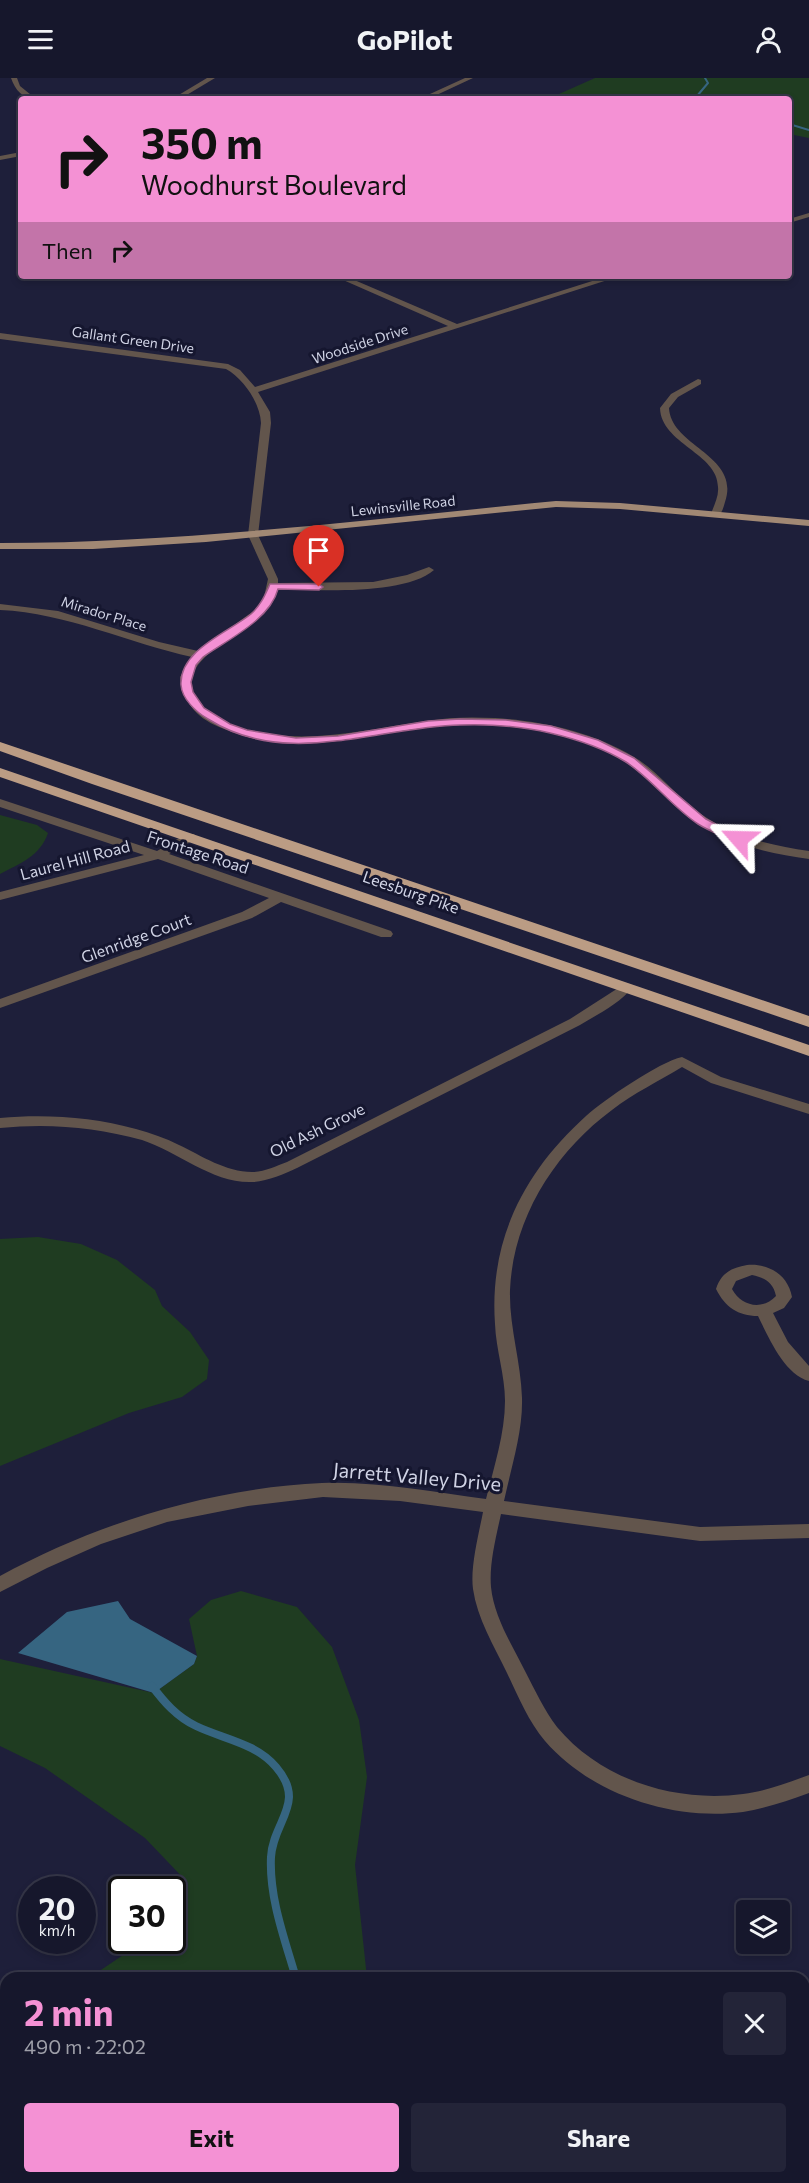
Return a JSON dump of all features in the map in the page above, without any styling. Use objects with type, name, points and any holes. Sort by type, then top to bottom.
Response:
[{"type":"highway","name":"Leesburg Pike","points":[[0,746],[97,781],[809,1022]]},
{"type":"highway","name":"Leesburg Pike","points":[[0,771],[809,1051]]},
{"type":"main road","name":"Lewinsville Road","points":[[0,546],[127,545],[253,535],[556,504],[620,506],[809,523]]},
{"type":"street","points":[[14,78],[17,87],[29,96]]},
{"type":"street","points":[[180,96],[213,78]]},
{"type":"street","points":[[429,96],[470,78]]},
{"type":"street","points":[[0,158],[18,155]]},
{"type":"street","points":[[792,220],[809,215]]},
{"type":"street","points":[[345,279],[457,327]]},
{"type":"street","name":"Woodside Drive","points":[[253,391],[607,279]]},
{"type":"street","name":"Gallant Green Drive","points":[[0,336],[217,365],[234,369],[253,391]]},
{"type":"street","points":[[698,382],[669,398],[663,409],[663,416],[672,429],[708,461],[722,478],[723,495],[716,514]]},
{"type":"street","points":[[253,391],[265,412],[266,423],[253,535],[274,586],[271,597],[256,615],[199,655],[191,664],[186,682],[192,701],[211,718],[245,733],[282,740],[317,741],[457,722],[506,723],[551,729],[594,742],[631,760],[647,772],[687,811],[719,831],[762,846],[809,855]]},
{"type":"street","points":[[274,586],[374,585],[429,570]]},
{"type":"street","name":"Mirador Place","points":[[0,607],[24,608],[74,618],[151,644],[199,655]]},
{"type":"street","name":"Frontage Road","points":[[0,803],[159,855],[386,934]]},
{"type":"street","name":"Laurel Hill Road","points":[[0,896],[159,855],[190,837]]},
{"type":"street","name":"Glenridge Court","points":[[0,1004],[247,915],[281,897]]},
{"type":"street","name":"Old Ash Grove","points":[[0,1123],[58,1121],[105,1127],[171,1145],[233,1174],[253,1177],[263,1175],[292,1165],[575,1022],[610,1001],[626,987]]},
{"type":"street","points":[[809,1109],[716,1080],[682,1061],[597,1114],[547,1168],[521,1210],[505,1252],[502,1288],[503,1328],[511,1373],[513,1408],[507,1449],[493,1505],[482,1586],[489,1615],[537,1713],[552,1735],[569,1751],[622,1786],[665,1802],[715,1805],[752,1803],[788,1794],[809,1784]]},
{"type":"street","points":[[764,1311],[780,1344],[796,1365],[809,1375]]},
{"type":"street","name":"Jarrett Valley Drive","points":[[0,1585],[40,1563],[95,1539],[166,1515],[248,1499],[323,1490],[400,1494],[700,1534],[809,1531]]},
{"type":"green space","points":[[595,78],[809,78],[809,138],[792,135],[792,96],[570,96],[559,94]]},
{"type":"green space","points":[[0,815],[37,825],[48,833],[45,841],[35,853],[0,874]]},
{"type":"green space","points":[[38,1237],[81,1244],[117,1260],[155,1290],[162,1306],[190,1332],[209,1360],[207,1379],[182,1397],[129,1413],[0,1466],[0,1239]]},
{"type":"green space","points":[[241,1591],[297,1607],[332,1647],[359,1720],[367,1777],[355,1865],[366,1972],[98,1972],[125,1954],[186,1954],[188,1883],[186,1876],[181,1876],[145,1838],[45,1768],[0,1746],[0,1659],[154,1693],[194,1664],[197,1656],[189,1619],[211,1600]]},
{"type":"water","points":[[118,1601],[130,1619],[197,1656],[194,1664],[154,1693],[18,1653],[67,1612]]},
{"type":"waterway","points":[[697,96],[708,83],[705,78]]},
{"type":"waterway","points":[[792,125],[809,130]]},
{"type":"waterway","points":[[152,1686],[177,1714],[206,1731],[239,1742],[259,1752],[276,1767],[285,1780],[289,1791],[289,1802],[273,1844],[271,1872],[279,1919],[294,1972]]},
{"type":"route","points":[[319,587],[274,586],[271,597],[256,615],[199,655],[191,664],[186,682],[187,692],[200,710],[226,726],[245,733],[296,741],[338,740],[428,724],[481,721],[551,729],[594,742],[631,760],[647,772],[687,811],[719,831],[739,839]]}]
